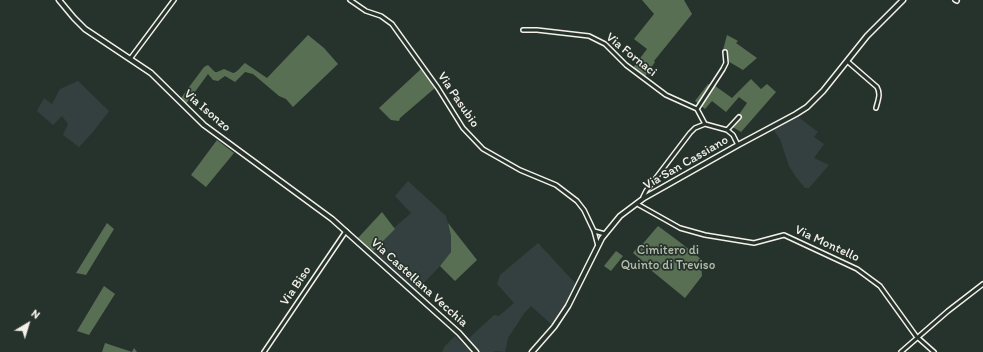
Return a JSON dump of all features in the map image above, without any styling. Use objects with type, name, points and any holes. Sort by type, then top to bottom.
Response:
[{"type":"main road","name":"Via Isonzo","points":[[59,0],[85,30],[156,77],[204,125],[346,232]]},
{"type":"main road","name":"Via San Cassiano","points":[[532,352],[554,327],[568,306],[598,246],[605,234],[620,216],[644,198],[796,114],[807,106],[823,91],[867,36],[903,0]]},
{"type":"main road","name":"Via Castellana Vecchia","points":[[346,232],[456,330],[476,352]]},
{"type":"street","points":[[130,59],[174,0]]},
{"type":"street","name":"Via Pasubio","points":[[350,0],[366,11],[381,16],[392,24],[438,88],[463,128],[474,141],[500,160],[520,170],[548,180],[565,191],[576,201],[584,210],[594,230],[598,246]]},
{"type":"street","name":"Via Fornaci","points":[[523,30],[537,30],[589,36],[605,44],[626,65],[666,96],[697,109]]},
{"type":"street","points":[[705,124],[697,109],[726,63],[724,52]]},
{"type":"street","points":[[847,61],[879,90],[880,95],[876,108]]},
{"type":"street","points":[[727,130],[739,117]]},
{"type":"street","points":[[644,198],[643,195],[690,133],[696,128],[705,124],[727,130],[733,135],[738,145]]},
{"type":"street","name":"Via Montello","points":[[637,203],[638,205],[680,228],[706,235],[754,243],[784,235],[858,269],[880,286],[917,337],[934,352]]},
{"type":"street","points":[[594,230],[605,234]]},
{"type":"street","name":"Via Biso","points":[[264,352],[311,281],[346,232]]},
{"type":"street","points":[[901,352],[948,311],[983,284]]},
{"type":"shaded area","points":[[78,81],[109,111],[79,147],[63,135],[68,124],[62,116],[53,125],[37,111],[44,98],[52,104],[60,89]]},
{"type":"shaded area","points":[[797,116],[818,132],[814,137],[824,144],[814,158],[829,165],[809,188],[805,188],[789,166],[780,139],[773,129]]},
{"type":"shaded area","points":[[408,181],[446,216],[451,236],[451,252],[416,291],[373,251],[394,228],[411,213],[395,196]]},
{"type":"shaded area","points":[[538,243],[575,283],[565,307],[552,325],[531,306],[525,312],[508,338],[505,352],[479,352],[468,339],[494,315],[499,316],[514,303],[497,284],[500,275]]},
{"type":"shaded area","points":[[455,336],[472,352],[442,352],[445,346]]},
{"type":"green space","points":[[642,0],[684,0],[692,14],[654,61],[655,62],[644,78],[632,69],[647,49],[634,39],[654,14]]},
{"type":"green space","points":[[308,35],[324,48],[338,64],[293,107],[286,99],[279,96],[253,74],[245,72],[235,82],[225,76],[218,81],[213,80],[208,74],[186,104],[181,98],[204,67],[208,65],[215,72],[224,69],[233,73],[245,63],[267,78]]},
{"type":"green space","points":[[727,35],[738,41],[736,43],[757,58],[743,70],[726,60],[724,63],[723,50]]},
{"type":"green space","points":[[421,69],[435,88],[400,118],[399,121],[391,120],[379,108]]},
{"type":"green space","points":[[751,79],[761,89],[767,84],[776,92],[741,132],[731,126],[747,103],[739,97],[726,112],[712,101],[705,109],[695,101],[708,84],[710,85],[711,83],[732,98]]},
{"type":"green space","points":[[217,140],[234,153],[206,187],[191,175]]},
{"type":"green space","points":[[382,212],[395,229],[373,251],[358,238]]},
{"type":"green space","points":[[107,223],[114,229],[86,275],[76,273]]},
{"type":"green space","points":[[448,223],[477,260],[455,281],[440,266],[451,252],[451,236]]},
{"type":"green space","name":"Cimitero di Quinto di Treviso","points":[[658,226],[701,259],[702,276],[685,298],[633,253]]},
{"type":"green space","points":[[616,251],[623,256],[611,271],[604,266]]},
{"type":"green space","points":[[104,286],[115,294],[89,335],[77,331]]},
{"type":"green space","points":[[105,343],[132,352],[102,352]]}]
